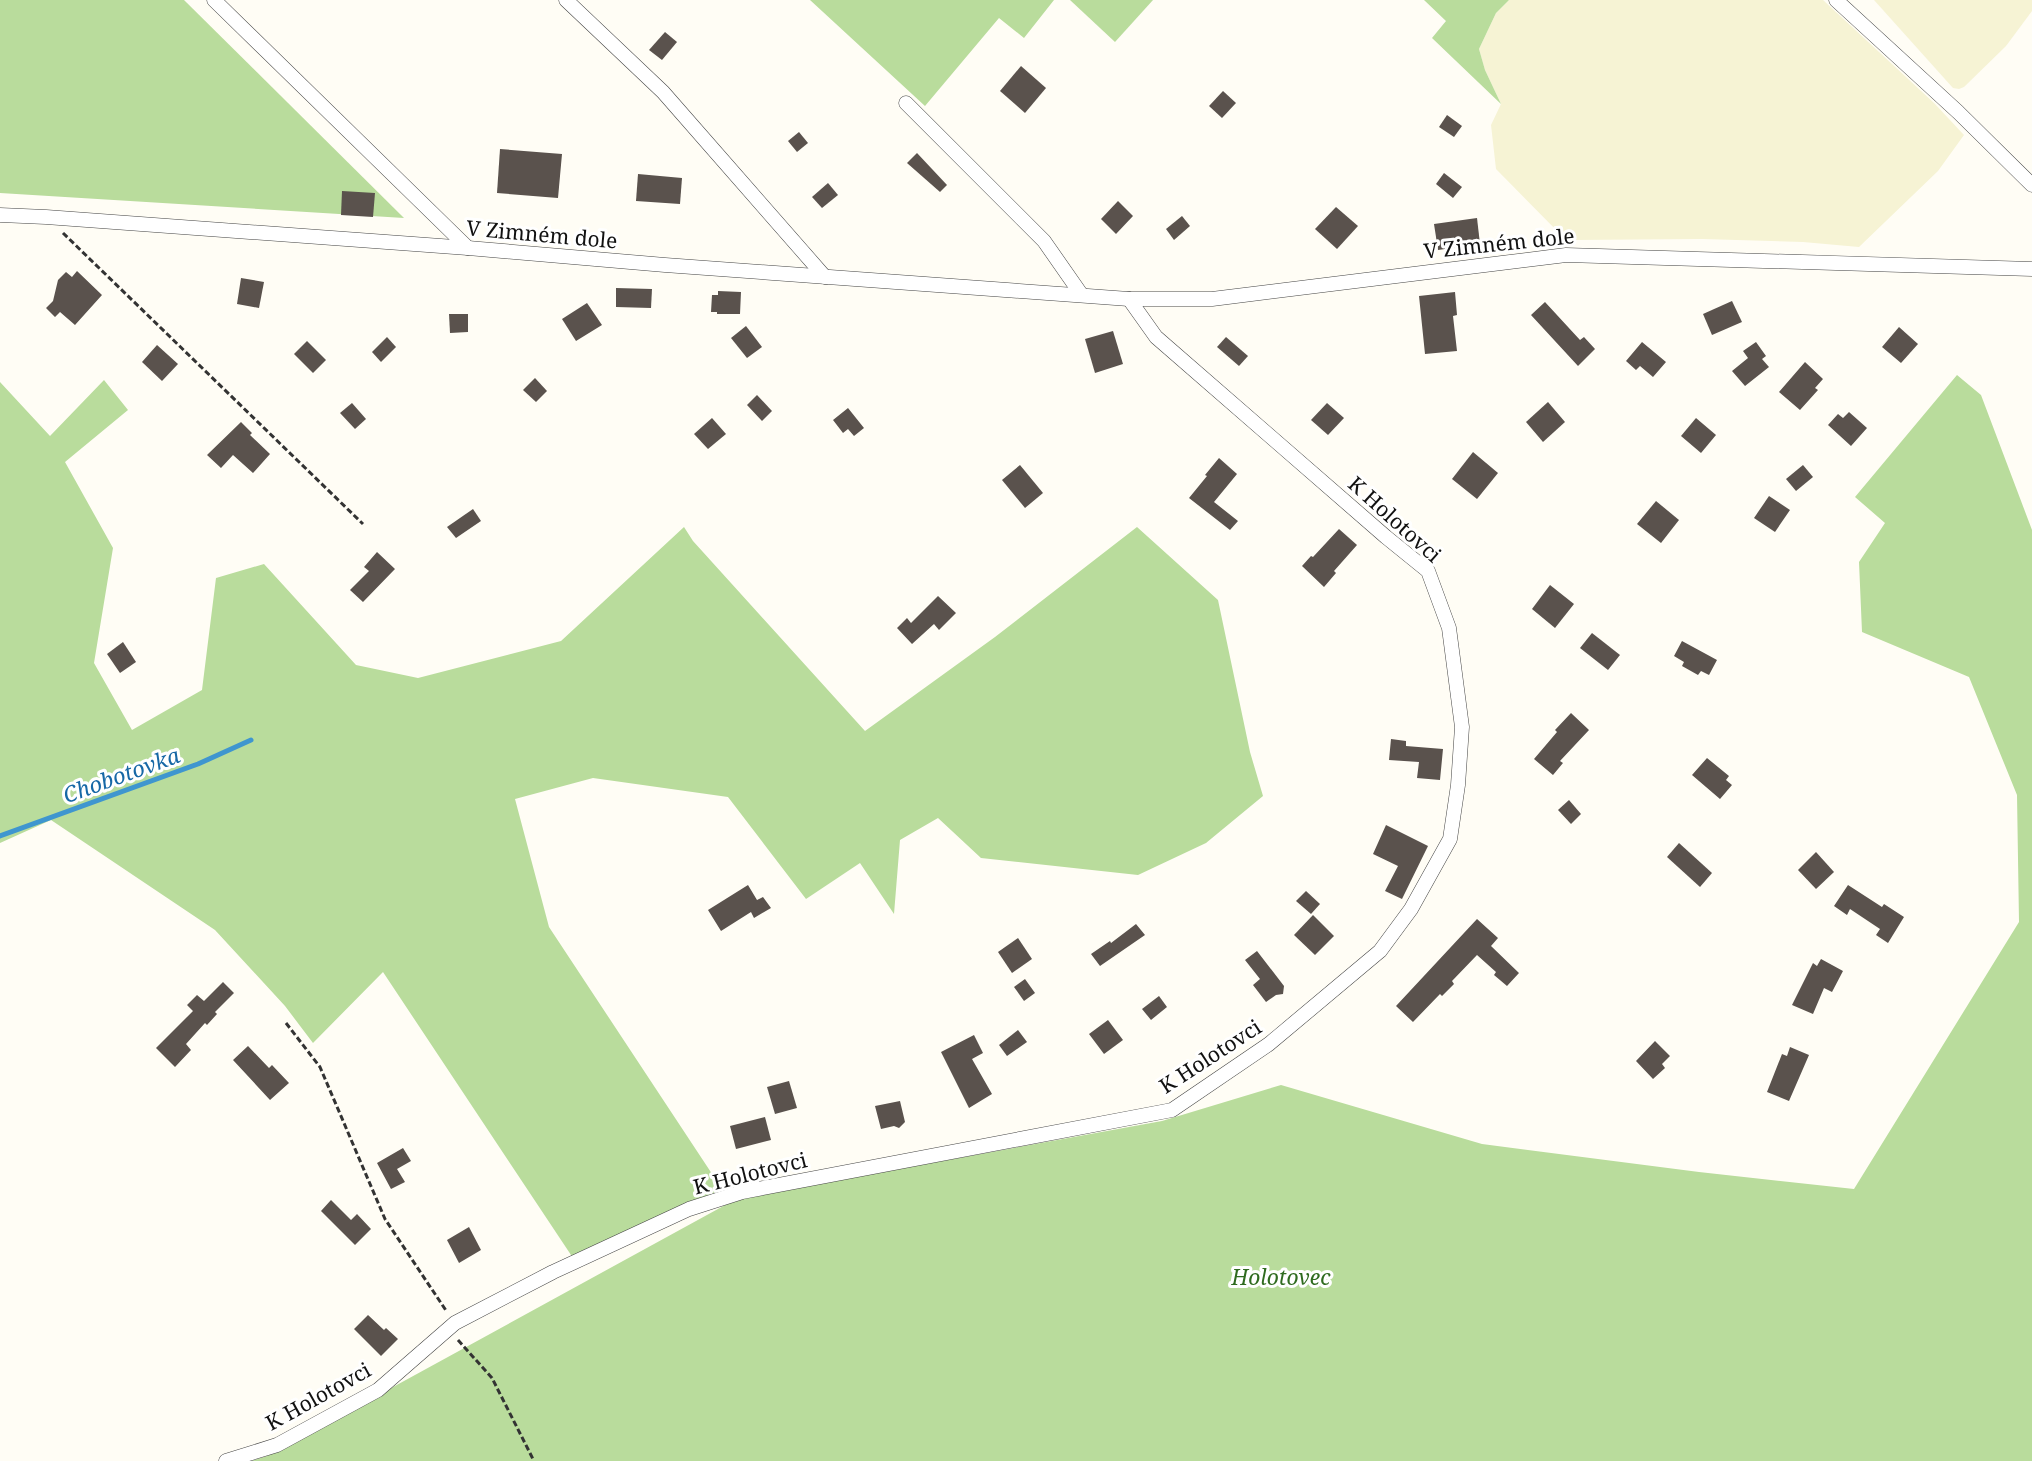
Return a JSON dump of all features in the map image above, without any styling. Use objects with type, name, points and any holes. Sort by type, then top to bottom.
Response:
[{"type":"street","points":[[213,0],[468,248]]},
{"type":"street","points":[[566,0],[663,92],[825,277]]},
{"type":"street","points":[[1836,0],[1958,112],[2032,185]]},
{"type":"street","points":[[906,103],[1044,241],[1081,294]]},
{"type":"street","name":"V Zimném dole","points":[[0,215],[468,248],[1129,299],[1212,299],[1566,255],[2032,269]]},
{"type":"street","name":"K Holotovci","points":[[226,1461],[277,1445],[378,1390],[452,1326],[553,1272],[689,1209],[742,1192],[1172,1110],[1269,1044],[1380,951],[1411,909],[1450,839],[1458,785],[1462,727],[1449,628],[1428,571],[1156,337],[1129,299]]},
{"type":"path","points":[[45,217],[363,524]]},
{"type":"path","points":[[285,1023],[320,1067],[385,1219],[452,1326],[492,1378],[534,1461]]},
{"type":"shaded area","points":[[1509,0],[1823,0],[1934,103],[1964,135],[1938,171],[1859,247],[1803,242],[1702,239],[1573,240],[1564,238],[1496,169],[1491,125],[1501,104],[1485,70],[1479,49],[1496,13]]},
{"type":"shaded area","points":[[1874,0],[2032,0],[2032,11],[2006,46],[1964,87],[1959,89],[1953,88]]},
{"type":"green space","points":[[0,0],[184,0],[404,218],[0,193]]},
{"type":"green space","points":[[810,0],[1054,0],[1024,38],[999,18],[925,106]]},
{"type":"green space","points":[[1070,0],[1153,0],[1115,42]]},
{"type":"green space","points":[[1424,0],[1509,0],[1496,13],[1479,49],[1485,70],[1501,104],[1432,38],[1446,21]]},
{"type":"green space","name":"Holotovec","points":[[1957,375],[1981,395],[2032,530],[2032,1461],[251,1461],[267,1456],[738,1198],[1162,1121],[1281,1085],[1482,1144],[1854,1189],[2019,922],[2017,795],[1969,677],[1862,632],[1859,562],[1885,523],[1855,497]]},
{"type":"green space","points":[[104,380],[128,410],[65,462],[113,548],[94,663],[132,730],[202,690],[216,578],[264,564],[356,665],[418,678],[561,641],[684,527],[693,541],[865,731],[995,637],[1137,527],[1218,600],[1250,752],[1263,796],[1206,843],[1138,875],[981,858],[938,818],[900,840],[894,914],[860,863],[806,899],[728,797],[593,778],[515,799],[549,927],[722,1189],[573,1258],[383,972],[313,1043],[285,1006],[215,930],[51,820],[0,843],[0,382],[50,436]]},
{"type":"building","points":[[665,32],[677,42],[662,60],[649,50]]},
{"type":"building","points":[[1021,66],[1046,88],[1025,113],[1000,91]]},
{"type":"building","points":[[1223,91],[1236,103],[1222,118],[1209,106]]},
{"type":"building","points":[[1447,115],[1462,126],[1454,137],[1439,127]]},
{"type":"building","points":[[799,132],[808,143],[797,152],[788,141]]},
{"type":"building","points":[[500,149],[562,154],[558,198],[497,193]]},
{"type":"building","points":[[917,153],[947,185],[940,192],[907,163]]},
{"type":"building","points":[[1444,173],[1462,187],[1453,198],[1436,184]]},
{"type":"building","points":[[638,174],[682,178],[680,204],[636,201]]},
{"type":"building","points":[[828,183],[838,195],[822,208],[812,197]]},
{"type":"building","points":[[342,191],[375,193],[373,217],[341,215]]},
{"type":"building","points":[[1118,201],[1133,216],[1116,234],[1101,219]]},
{"type":"building","points":[[1336,207],[1358,226],[1337,249],[1315,229]]},
{"type":"building","points":[[1182,216],[1190,226],[1174,240],[1166,229]]},
{"type":"building","points":[[1477,218],[1480,244],[1438,250],[1434,224]]},
{"type":"building","points":[[77,271],[102,295],[75,325],[60,312],[55,317],[46,308],[53,301],[58,280],[66,272],[72,277]]},
{"type":"building","points":[[241,278],[264,282],[259,308],[237,304]]},
{"type":"building","points":[[616,288],[652,289],[651,308],[616,307]]},
{"type":"building","points":[[718,291],[741,292],[740,314],[711,312],[712,295],[718,295]]},
{"type":"building","points":[[1455,292],[1457,315],[1453,316],[1457,351],[1425,354],[1419,296]]},
{"type":"building","points":[[1732,301],[1742,322],[1712,335],[1703,314]]},
{"type":"building","points":[[1545,302],[1580,340],[1584,337],[1595,349],[1578,366],[1531,315]]},
{"type":"building","points":[[587,303],[602,325],[576,341],[562,319]]},
{"type":"building","points":[[449,314],[468,314],[468,332],[450,333]]},
{"type":"building","points":[[746,326],[762,347],[747,358],[731,338]]},
{"type":"building","points":[[1899,327],[1918,344],[1901,363],[1882,347]]},
{"type":"building","points":[[1113,331],[1123,364],[1095,373],[1085,339]]},
{"type":"building","points":[[387,337],[396,347],[381,362],[372,352]]},
{"type":"building","points":[[1226,337],[1248,356],[1239,366],[1217,347]]},
{"type":"building","points":[[307,341],[326,360],[313,373],[294,354]]},
{"type":"building","points":[[1642,342],[1666,362],[1653,377],[1640,366],[1636,370],[1626,361]]},
{"type":"building","points":[[1756,342],[1766,356],[1762,359],[1769,367],[1745,386],[1732,371],[1748,358],[1743,351]]},
{"type":"building","points":[[157,345],[178,364],[162,381],[142,362]]},
{"type":"building","points":[[1805,362],[1823,379],[1815,388],[1818,390],[1800,410],[1779,392]]},
{"type":"building","points":[[535,378],[547,391],[536,402],[523,390]]},
{"type":"building","points":[[757,395],[772,411],[762,421],[747,405]]},
{"type":"building","points":[[1548,402],[1565,422],[1543,442],[1526,422]]},
{"type":"building","points":[[352,403],[366,419],[355,429],[340,413]]},
{"type":"building","points":[[1327,403],[1344,418],[1328,435],[1311,420]]},
{"type":"building","points":[[848,408],[864,428],[854,436],[848,429],[843,433],[833,420]]},
{"type":"building","points":[[1849,412],[1867,428],[1851,446],[1828,425],[1838,414],[1843,418]]},
{"type":"building","points":[[712,418],[726,434],[708,449],[694,434]]},
{"type":"building","points":[[1696,418],[1716,435],[1701,453],[1681,436]]},
{"type":"building","points":[[241,422],[252,433],[250,435],[270,454],[253,473],[233,455],[221,468],[207,455]]},
{"type":"building","points":[[1473,452],[1498,473],[1477,499],[1452,479]]},
{"type":"building","points":[[1219,458],[1237,474],[1214,502],[1238,521],[1230,530],[1189,498]]},
{"type":"building","points":[[1020,465],[1043,493],[1025,508],[1002,480]]},
{"type":"building","points":[[1803,465],[1813,477],[1796,491],[1786,479]]},
{"type":"building","points":[[1769,496],[1790,510],[1775,532],[1754,518]]},
{"type":"building","points":[[1656,501],[1679,520],[1661,543],[1637,524]]},
{"type":"building","points":[[473,509],[481,521],[456,538],[447,527]]},
{"type":"building","points":[[1339,529],[1357,545],[1334,571],[1336,573],[1324,587],[1302,566]]},
{"type":"building","points":[[377,552],[395,569],[363,602],[350,590],[369,571],[364,567]]},
{"type":"building","points":[[1550,585],[1574,604],[1555,628],[1532,609]]},
{"type":"building","points":[[938,596],[956,613],[939,630],[934,624],[912,644],[897,628],[907,618],[911,623]]},
{"type":"building","points":[[1592,633],[1620,655],[1608,670],[1580,648]]},
{"type":"building","points":[[1682,641],[1717,660],[1709,675],[1701,671],[1698,675],[1682,666],[1684,662],[1674,656]]},
{"type":"building","points":[[123,642],[136,662],[120,673],[107,654]]},
{"type":"building","points":[[1571,713],[1589,730],[1560,761],[1563,763],[1553,775],[1534,759],[1557,732],[1555,730]]},
{"type":"building","points":[[1391,739],[1406,741],[1406,746],[1443,749],[1440,780],[1417,778],[1419,762],[1389,760]]},
{"type":"building","points":[[1707,758],[1729,776],[1726,780],[1732,785],[1720,799],[1692,775]]},
{"type":"building","points":[[1569,800],[1581,814],[1571,824],[1558,810]]},
{"type":"building","points":[[1386,825],[1428,846],[1402,899],[1385,891],[1398,866],[1373,854]]},
{"type":"building","points":[[1679,843],[1712,873],[1700,887],[1667,857]]},
{"type":"building","points":[[1816,852],[1834,872],[1816,889],[1798,870]]},
{"type":"building","points":[[748,885],[757,900],[763,897],[771,908],[754,918],[751,912],[721,931],[708,910]]},
{"type":"building","points":[[1848,885],[1882,907],[1884,904],[1904,917],[1888,943],[1876,935],[1880,929],[1850,909],[1847,915],[1834,906]]},
{"type":"building","points":[[1306,891],[1320,904],[1311,914],[1296,901]]},
{"type":"building","points":[[1313,915],[1334,936],[1315,955],[1294,935]]},
{"type":"building","points":[[1477,919],[1498,938],[1491,946],[1519,973],[1507,986],[1494,975],[1496,972],[1477,955],[1452,981],[1454,984],[1442,996],[1440,994],[1413,1022],[1396,1006]]},
{"type":"building","points":[[1136,924],[1145,935],[1100,966],[1091,954],[1110,941],[1111,943]]},
{"type":"building","points":[[1018,938],[1032,959],[1012,973],[998,952]]},
{"type":"building","points":[[1257,951],[1284,986],[1283,994],[1276,995],[1266,1002],[1253,985],[1260,979],[1245,960]]},
{"type":"building","points":[[1821,959],[1843,971],[1832,992],[1824,988],[1813,1014],[1792,1005],[1813,963],[1817,966]]},
{"type":"building","points":[[1025,979],[1035,993],[1024,1001],[1014,987]]},
{"type":"building","points":[[223,982],[234,993],[215,1012],[217,1014],[207,1025],[205,1023],[186,1044],[191,1050],[175,1067],[156,1048],[193,1011],[187,1005],[197,995],[204,1001]]},
{"type":"building","points":[[1159,996],[1167,1007],[1151,1020],[1142,1009]]},
{"type":"building","points":[[1108,1020],[1123,1040],[1104,1054],[1089,1034]]},
{"type":"building","points":[[1018,1030],[1027,1042],[1007,1056],[999,1045]]},
{"type":"building","points":[[974,1035],[983,1053],[972,1059],[992,1094],[969,1108],[941,1052]]},
{"type":"building","points":[[1655,1041],[1670,1056],[1662,1064],[1665,1068],[1653,1079],[1636,1061]]},
{"type":"building","points":[[248,1046],[269,1068],[272,1065],[289,1083],[270,1100],[233,1060]]},
{"type":"building","points":[[1790,1047],[1809,1055],[1789,1101],[1767,1092],[1782,1054],[1787,1056]]},
{"type":"building","points":[[789,1081],[797,1108],[775,1114],[767,1087]]},
{"type":"building","points":[[900,1101],[905,1122],[899,1128],[894,1126],[881,1129],[875,1106]]},
{"type":"building","points":[[765,1117],[771,1140],[736,1149],[730,1126]]},
{"type":"building","points":[[403,1148],[411,1161],[397,1169],[405,1182],[391,1189],[377,1163]]},
{"type":"building","points":[[331,1200],[351,1220],[357,1214],[371,1229],[355,1245],[321,1211]]},
{"type":"building","points":[[469,1227],[481,1250],[459,1263],[447,1240]]},
{"type":"building","points":[[368,1315],[398,1339],[381,1356],[354,1329]]},
{"type":"waterway","name":"Chobotovka","points":[[0,836],[198,764],[251,740]]}]
